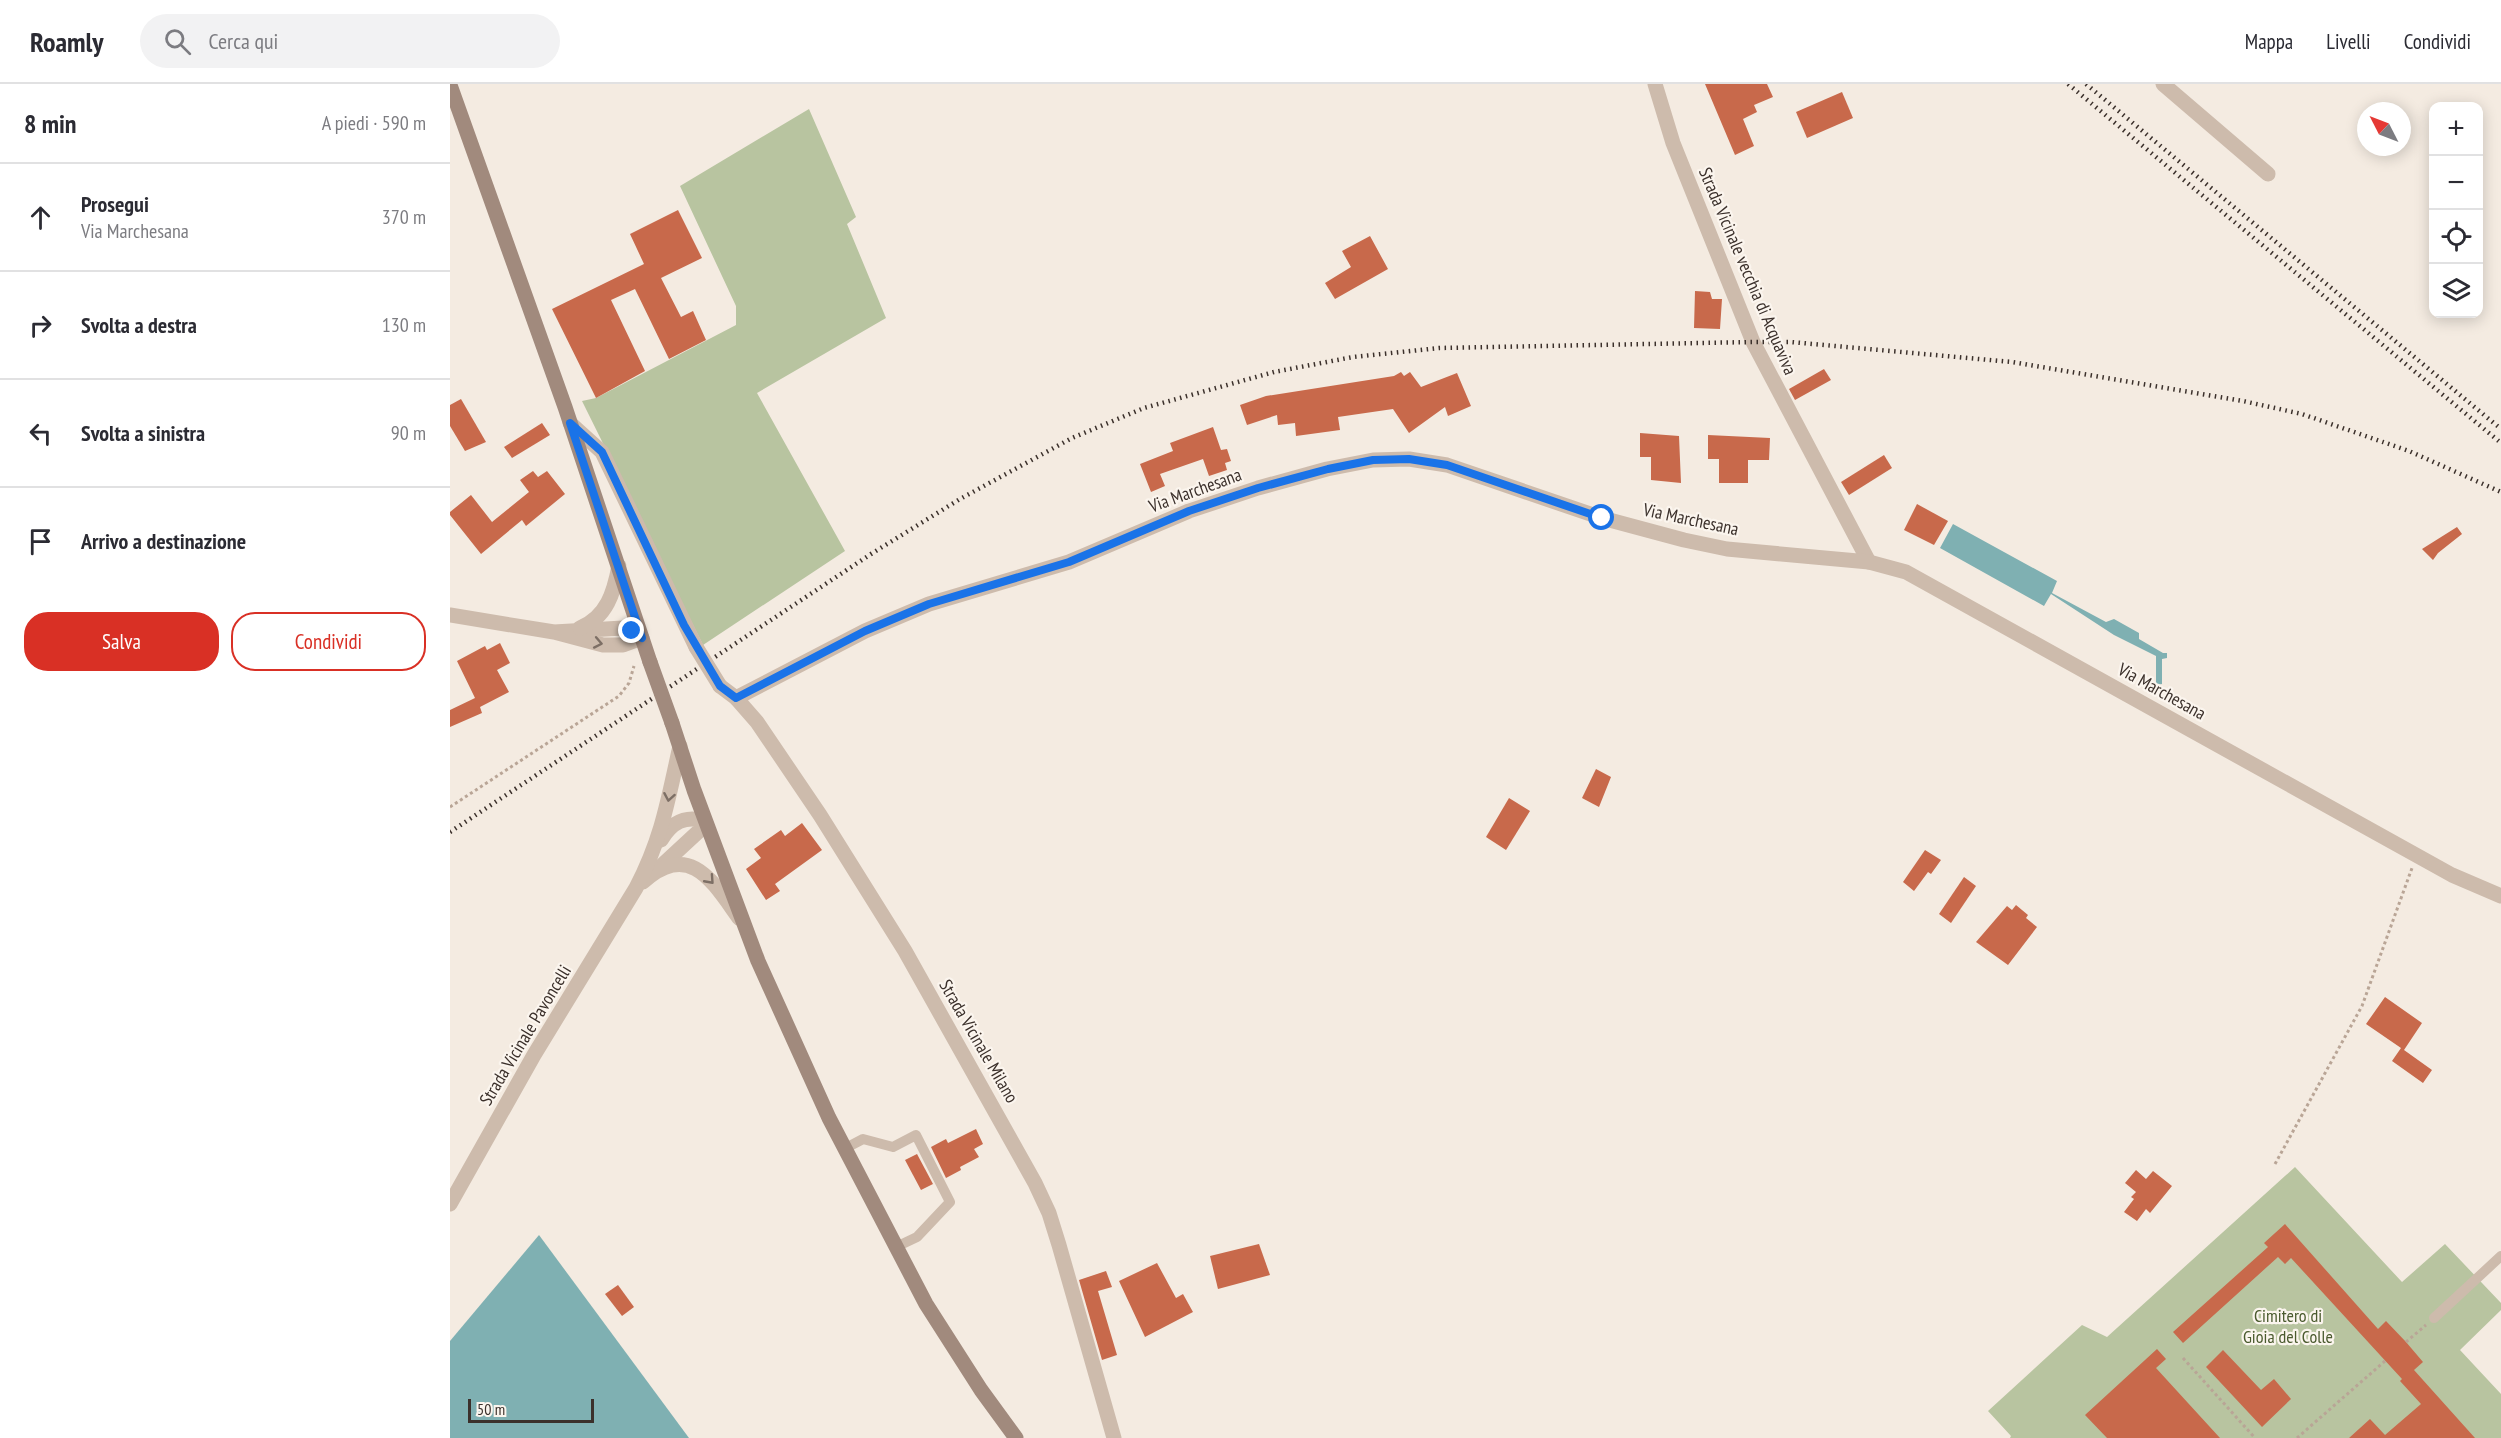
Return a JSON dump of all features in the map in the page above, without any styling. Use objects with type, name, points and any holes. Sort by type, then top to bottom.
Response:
[{"type":"main road","points":[[450,85],[570,423],[705,821],[745,926],[793,1041],[844,1149],[946,1337],[1016,1438]]},
{"type":"street","name":"Strada Vicinale vecchia di Acquaviva","points":[[1655,84],[1673,143],[1754,342],[1869,562]]},
{"type":"street","points":[[2163,84],[2268,174]]},
{"type":"street","name":"Strada Vicinale Milano","points":[[570,423],[602,452],[655,567],[696,647],[720,686],[736,698],[757,722],[788,766],[905,951],[1035,1183],[1049,1214],[1059,1245],[1114,1438]]},
{"type":"street","name":"Via Marchesana","points":[[736,698],[865,631],[929,604],[1069,562],[1189,511],[1258,488],[1373,460],[1409,459],[1447,465],[1602,518],[1684,540],[1727,549],[1869,562],[1906,572],[2452,875],[2501,896]]},
{"type":"street","points":[[574,630],[595,619],[612,598],[619,566]]},
{"type":"street","points":[[450,615],[554,632],[612,646],[631,643],[642,638]]},
{"type":"street","points":[[554,632],[622,628],[642,638]]},
{"type":"street","name":"Strada Vicinale Pavoncelli","points":[[450,1204],[534,1055],[636,888],[656,848],[666,816],[680,746]]},
{"type":"street","points":[[656,848],[670,827],[679,821],[689,818],[705,821]]},
{"type":"street","name":"Strada Vicinale Pavoncelli","points":[[636,888],[699,831],[705,821]]},
{"type":"street","points":[[659,868],[682,864],[696,868],[709,876],[745,926]]},
{"type":"lane","points":[[844,1149],[862,1139],[893,1147],[916,1135],[950,1202],[917,1237],[896,1247]]},
{"type":"lane","points":[[2434,1318],[2501,1256]]},
{"type":"path","points":[[450,807],[619,696],[629,683],[642,638]]},
{"type":"path","points":[[2275,1164],[2361,1006],[2417,855]]},
{"type":"path","points":[[2406,1342],[2418,1331]]},
{"type":"path","points":[[2183,1358],[2255,1438]]},
{"type":"path","points":[[2297,1438],[2385,1361]]},
{"type":"green space","points":[[809,109],[856,217],[847,224],[886,318],[757,393],[845,551],[703,645],[582,401],[596,398],[736,325],[736,306],[680,186]]},
{"type":"green space","name":"Cimitero di Gioia del Colle","points":[[2295,1167],[2402,1282],[2445,1244],[2501,1303],[2501,1310],[2460,1350],[2501,1394],[2501,1438],[2010,1438],[2011,1436],[1988,1411],[2082,1325],[2107,1337]]},
{"type":"water","points":[[1953,524],[2057,581],[2052,593],[2106,622],[2114,619],[2139,633],[2139,639],[2167,653],[2167,658],[2162,659],[2162,684],[2156,685],[2156,656],[2114,635],[2051,594],[2044,606],[1940,548]]},
{"type":"water","points":[[539,1235],[689,1438],[450,1438],[450,1341]]},
{"type":"building","points":[[1705,84],[1767,84],[1773,97],[1754,105],[1757,112],[1743,119],[1754,146],[1735,155]]},
{"type":"building","points":[[1842,92],[1853,118],[1807,138],[1796,112]]},
{"type":"building","points":[[678,210],[702,258],[661,278],[681,317],[693,311],[706,340],[669,359],[635,289],[611,300],[645,371],[596,398],[552,309],[644,264],[630,234]]},
{"type":"building","points":[[1370,236],[1388,269],[1335,299],[1325,283],[1351,267],[1342,251]]},
{"type":"building","points":[[1695,291],[1710,292],[1712,299],[1722,299],[1720,329],[1694,328]]},
{"type":"building","points":[[1824,369],[1831,380],[1795,400],[1789,389]]},
{"type":"building","points":[[1401,372],[1404,376],[1410,372],[1421,387],[1457,373],[1471,406],[1448,416],[1445,407],[1409,433],[1393,409],[1338,417],[1340,430],[1296,436],[1295,423],[1278,425],[1277,415],[1247,425],[1240,405],[1266,396],[1394,376]]},
{"type":"building","points":[[461,399],[486,442],[465,451],[450,426],[450,405]]},
{"type":"building","points":[[542,423],[550,435],[512,458],[504,447]]},
{"type":"building","points":[[1213,427],[1221,450],[1227,449],[1231,461],[1225,463],[1227,470],[1209,476],[1203,459],[1160,474],[1165,486],[1151,492],[1140,464],[1173,451],[1170,443]]},
{"type":"building","points":[[1640,433],[1679,436],[1681,483],[1651,480],[1651,457],[1640,457]]},
{"type":"building","points":[[1708,435],[1770,438],[1769,460],[1748,460],[1748,483],[1719,483],[1719,459],[1708,459]]},
{"type":"building","points":[[1884,455],[1892,468],[1849,495],[1841,482]]},
{"type":"building","points":[[533,471],[538,477],[547,471],[565,494],[526,526],[522,520],[481,554],[450,512],[471,495],[492,522],[529,492],[520,480]]},
{"type":"building","points":[[1917,504],[1948,521],[1934,545],[1904,530]]},
{"type":"building","points":[[2457,527],[2462,534],[2438,553],[2433,560],[2422,549]]},
{"type":"building","points":[[500,643],[510,663],[497,670],[509,692],[480,707],[482,713],[450,727],[450,710],[475,698],[457,661],[485,646],[487,650]]},
{"type":"building","points":[[1596,769],[1611,777],[1599,807],[1582,798]]},
{"type":"building","points":[[1509,798],[1530,811],[1506,850],[1486,837]]},
{"type":"building","points":[[802,823],[822,850],[775,884],[780,891],[766,900],[746,869],[761,858],[754,849],[781,830],[785,836]]},
{"type":"building","points":[[1925,850],[1941,860],[1931,874],[1928,872],[1914,891],[1903,882]]},
{"type":"building","points":[[1964,877],[1976,886],[1951,923],[1939,914]]},
{"type":"building","points":[[2016,905],[2037,927],[2008,965],[1976,942],[2007,906],[2012,910]]},
{"type":"building","points":[[2385,997],[2422,1023],[2404,1050],[2432,1070],[2423,1083],[2392,1061],[2401,1048],[2366,1024]]},
{"type":"building","points":[[976,1129],[983,1144],[974,1149],[979,1157],[946,1178],[931,1147],[946,1139],[948,1143]]},
{"type":"building","points":[[917,1154],[933,1184],[921,1190],[905,1160]]},
{"type":"building","points":[[2136,1170],[2146,1179],[2153,1171],[2172,1186],[2150,1213],[2146,1209],[2137,1221],[2124,1212],[2134,1199],[2131,1197],[2136,1192],[2125,1183]]},
{"type":"building","points":[[2285,1224],[2378,1329],[2386,1321],[2406,1342],[2423,1362],[2414,1370],[2475,1438],[2349,1438],[2370,1419],[2385,1435],[2421,1404],[2400,1381],[2402,1379],[2291,1258],[2285,1264],[2278,1257],[2183,1343],[2173,1332],[2268,1247],[2264,1243]]},
{"type":"building","points":[[1259,1244],[1270,1275],[1218,1289],[1210,1256]]},
{"type":"building","points":[[1157,1263],[1176,1298],[1183,1294],[1193,1312],[1145,1337],[1119,1281]]},
{"type":"building","points":[[1106,1271],[1112,1287],[1098,1291],[1117,1355],[1102,1360],[1079,1280]]},
{"type":"building","points":[[618,1285],[634,1307],[622,1316],[605,1294]]},
{"type":"building","points":[[2157,1349],[2166,1359],[2156,1368],[2220,1438],[2107,1438],[2085,1415]]},
{"type":"building","points":[[2223,1350],[2261,1390],[2274,1379],[2291,1399],[2262,1427],[2206,1367]]},
{"type":"railway","points":[[2068,84],[2501,443]]},
{"type":"railway","points":[[2086,84],[2501,429]]},
{"type":"railway","points":[[450,832],[871,554],[960,499],[1072,438],[1144,408],[1274,372],[1353,357],[1439,348],[1791,342],[2012,362],[2243,401],[2302,414],[2409,451],[2501,492]]},
{"type":"route","points":[[632,631],[642,638],[570,423],[602,452],[684,625],[720,686],[736,698],[865,631],[929,604],[1069,562],[1189,511],[1258,488],[1328,469],[1373,460],[1409,459],[1447,465],[1602,518]]}]
